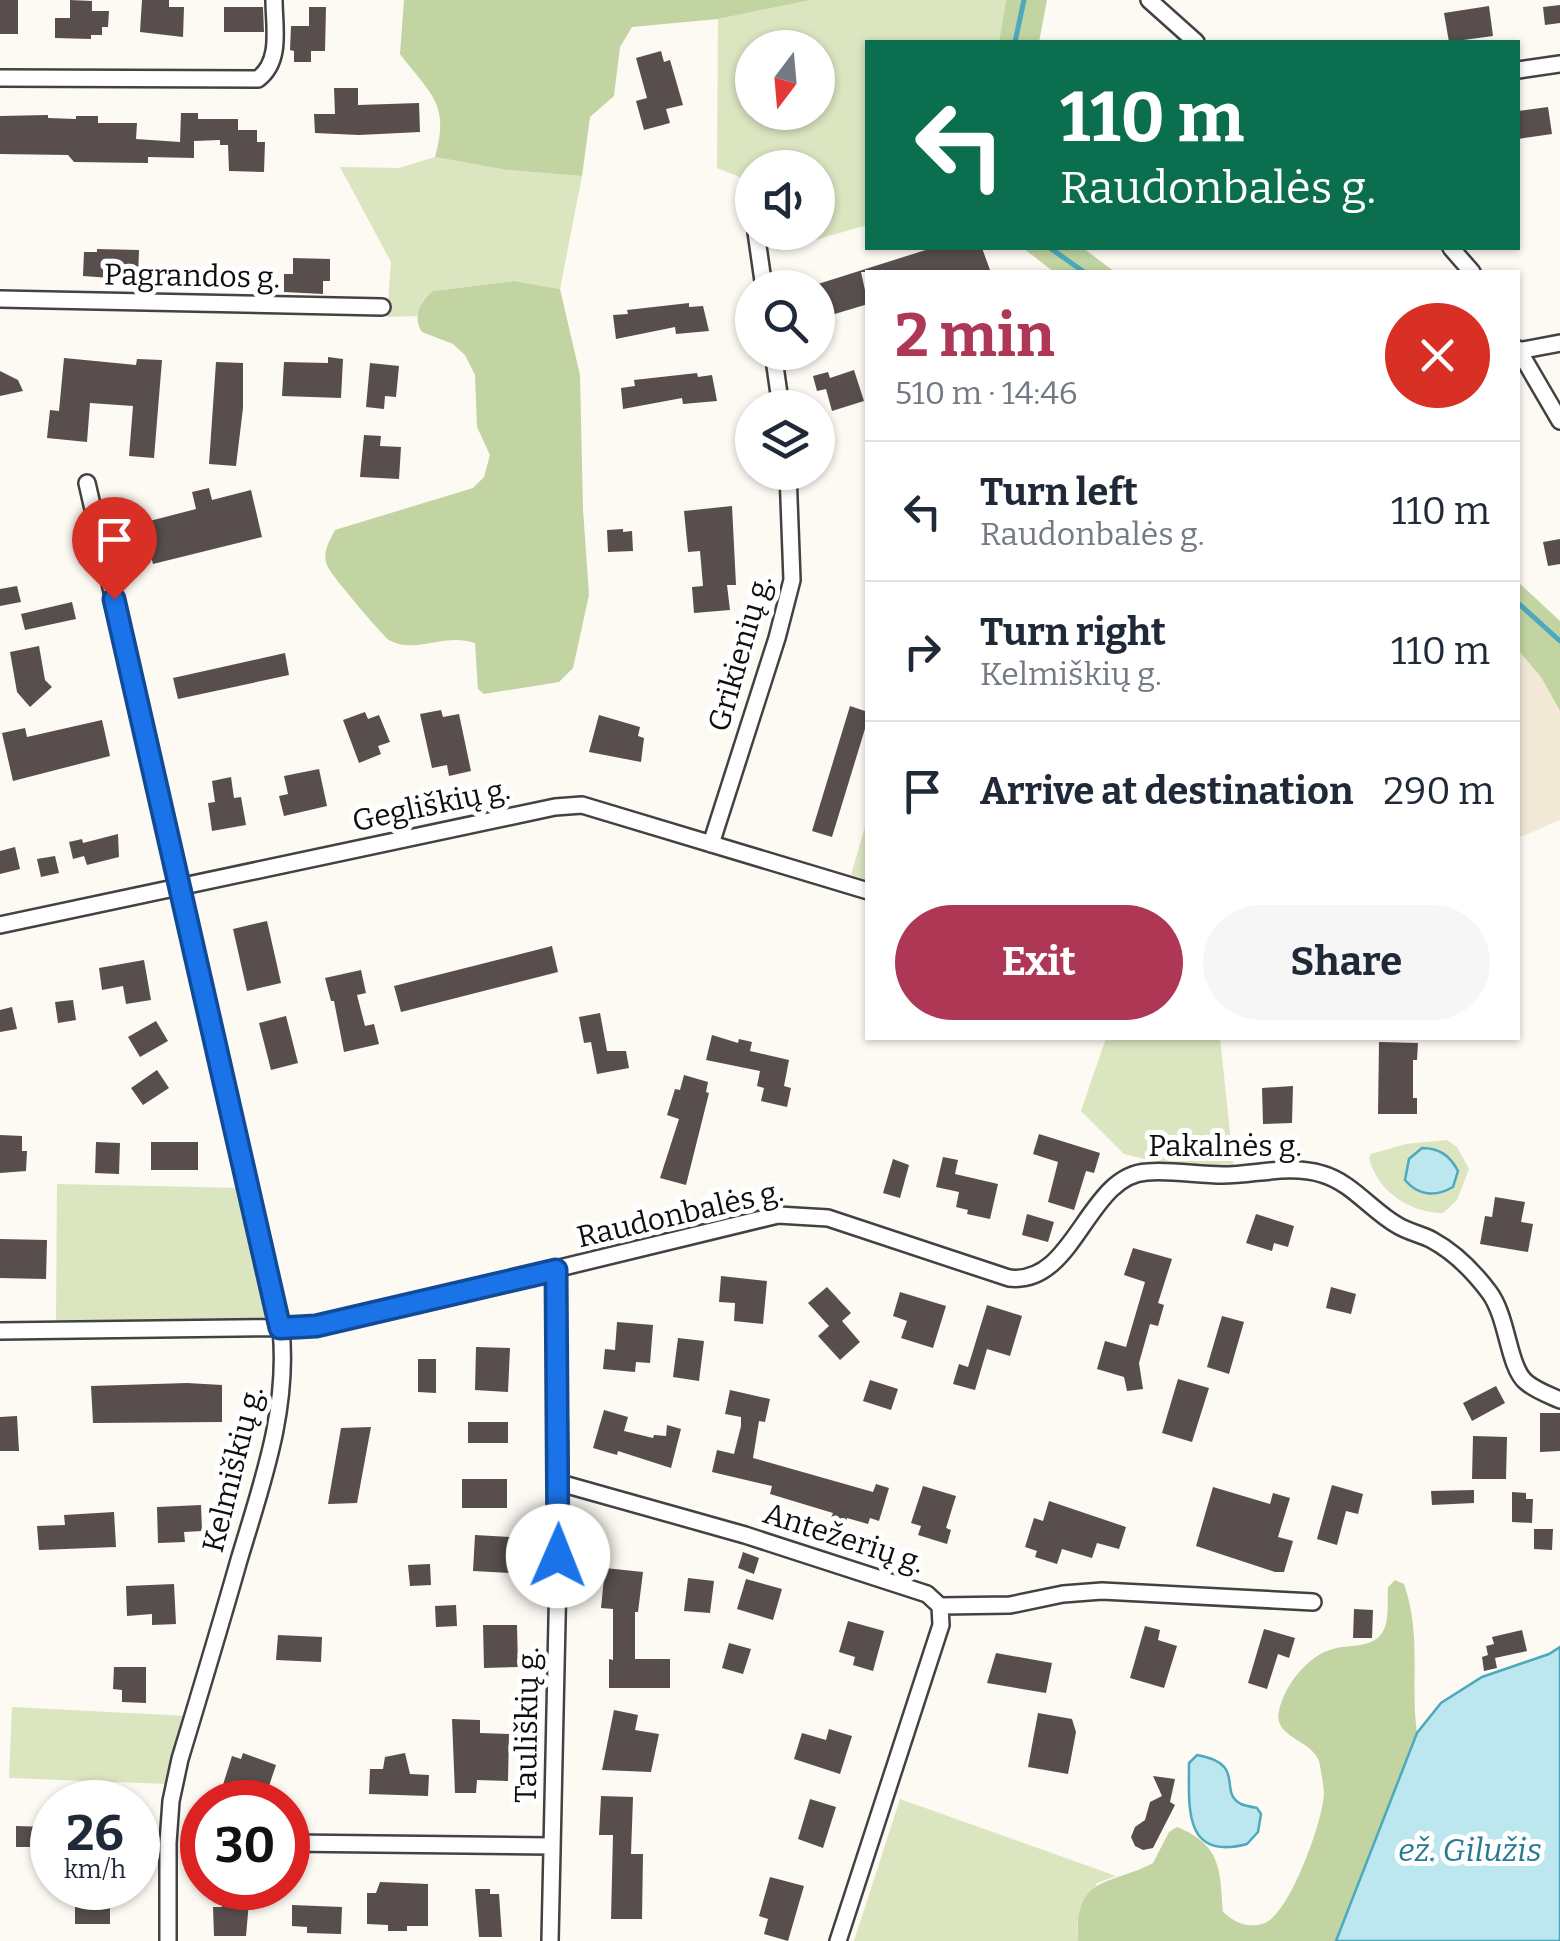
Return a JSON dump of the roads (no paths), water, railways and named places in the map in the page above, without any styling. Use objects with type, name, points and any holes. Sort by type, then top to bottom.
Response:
[{"type":"street","points":[[0,78],[248,82],[270,71],[274,60],[274,0]]},
{"type":"street","points":[[1150,0],[1194,40]]},
{"type":"street","points":[[1520,70],[1560,64]]},
{"type":"street","points":[[1453,250],[1470,270]]},
{"type":"street","name":"Pagrandos g.","points":[[0,299],[382,307]]},
{"type":"street","points":[[1520,350],[1560,343]]},
{"type":"street","points":[[1520,353],[1560,421]]},
{"type":"street","name":"Kelmiškių g.","points":[[86,483],[181,886],[280,1328],[285,1370],[279,1414],[171,1801],[168,1941]]},
{"type":"street","name":"Grikienių g.","points":[[711,844],[792,580],[789,490]]},
{"type":"street","name":"Gegliškių g.","points":[[0,925],[554,807],[582,805],[865,889]]},
{"type":"street","name":"Pakalnės g.","points":[[1010,1278],[1024,1280],[1050,1266],[1128,1175],[1228,1175],[1270,1170],[1324,1174],[1344,1184],[1379,1215],[1433,1240],[1461,1261],[1490,1293],[1504,1318],[1518,1372],[1527,1384],[1560,1400]]},
{"type":"street","name":"Raudonbalės g.","points":[[0,1331],[316,1326],[778,1215],[828,1218],[1010,1278]]},
{"type":"street","name":"Tauliškių g.","points":[[550,1941],[560,1483],[556,1270]]},
{"type":"street","name":"Antežerių g.","points":[[560,1483],[745,1534],[927,1594],[940,1606],[942,1625],[838,1941]]},
{"type":"street","points":[[940,1606],[1010,1605],[1102,1591],[1313,1602]]},
{"type":"street","points":[[310,1843],[552,1846]]},
{"type":"water","points":[[1422,1148],[1439,1151],[1452,1161],[1458,1171],[1453,1187],[1428,1193],[1405,1180],[1409,1159]]},
{"type":"water","name":"ež. Gilužis","points":[[1560,1647],[1560,1941],[1336,1941],[1417,1733],[1441,1703],[1482,1677]]},
{"type":"water","points":[[1197,1755],[1222,1765],[1234,1799],[1257,1808],[1261,1814],[1258,1832],[1247,1844],[1211,1845],[1194,1826],[1189,1763]]},
{"type":"waterway","points":[[1015,40],[1024,0]]},
{"type":"waterway","points":[[1053,250],[1081,270]]},
{"type":"waterway","points":[[1520,605],[1560,641]]}]
